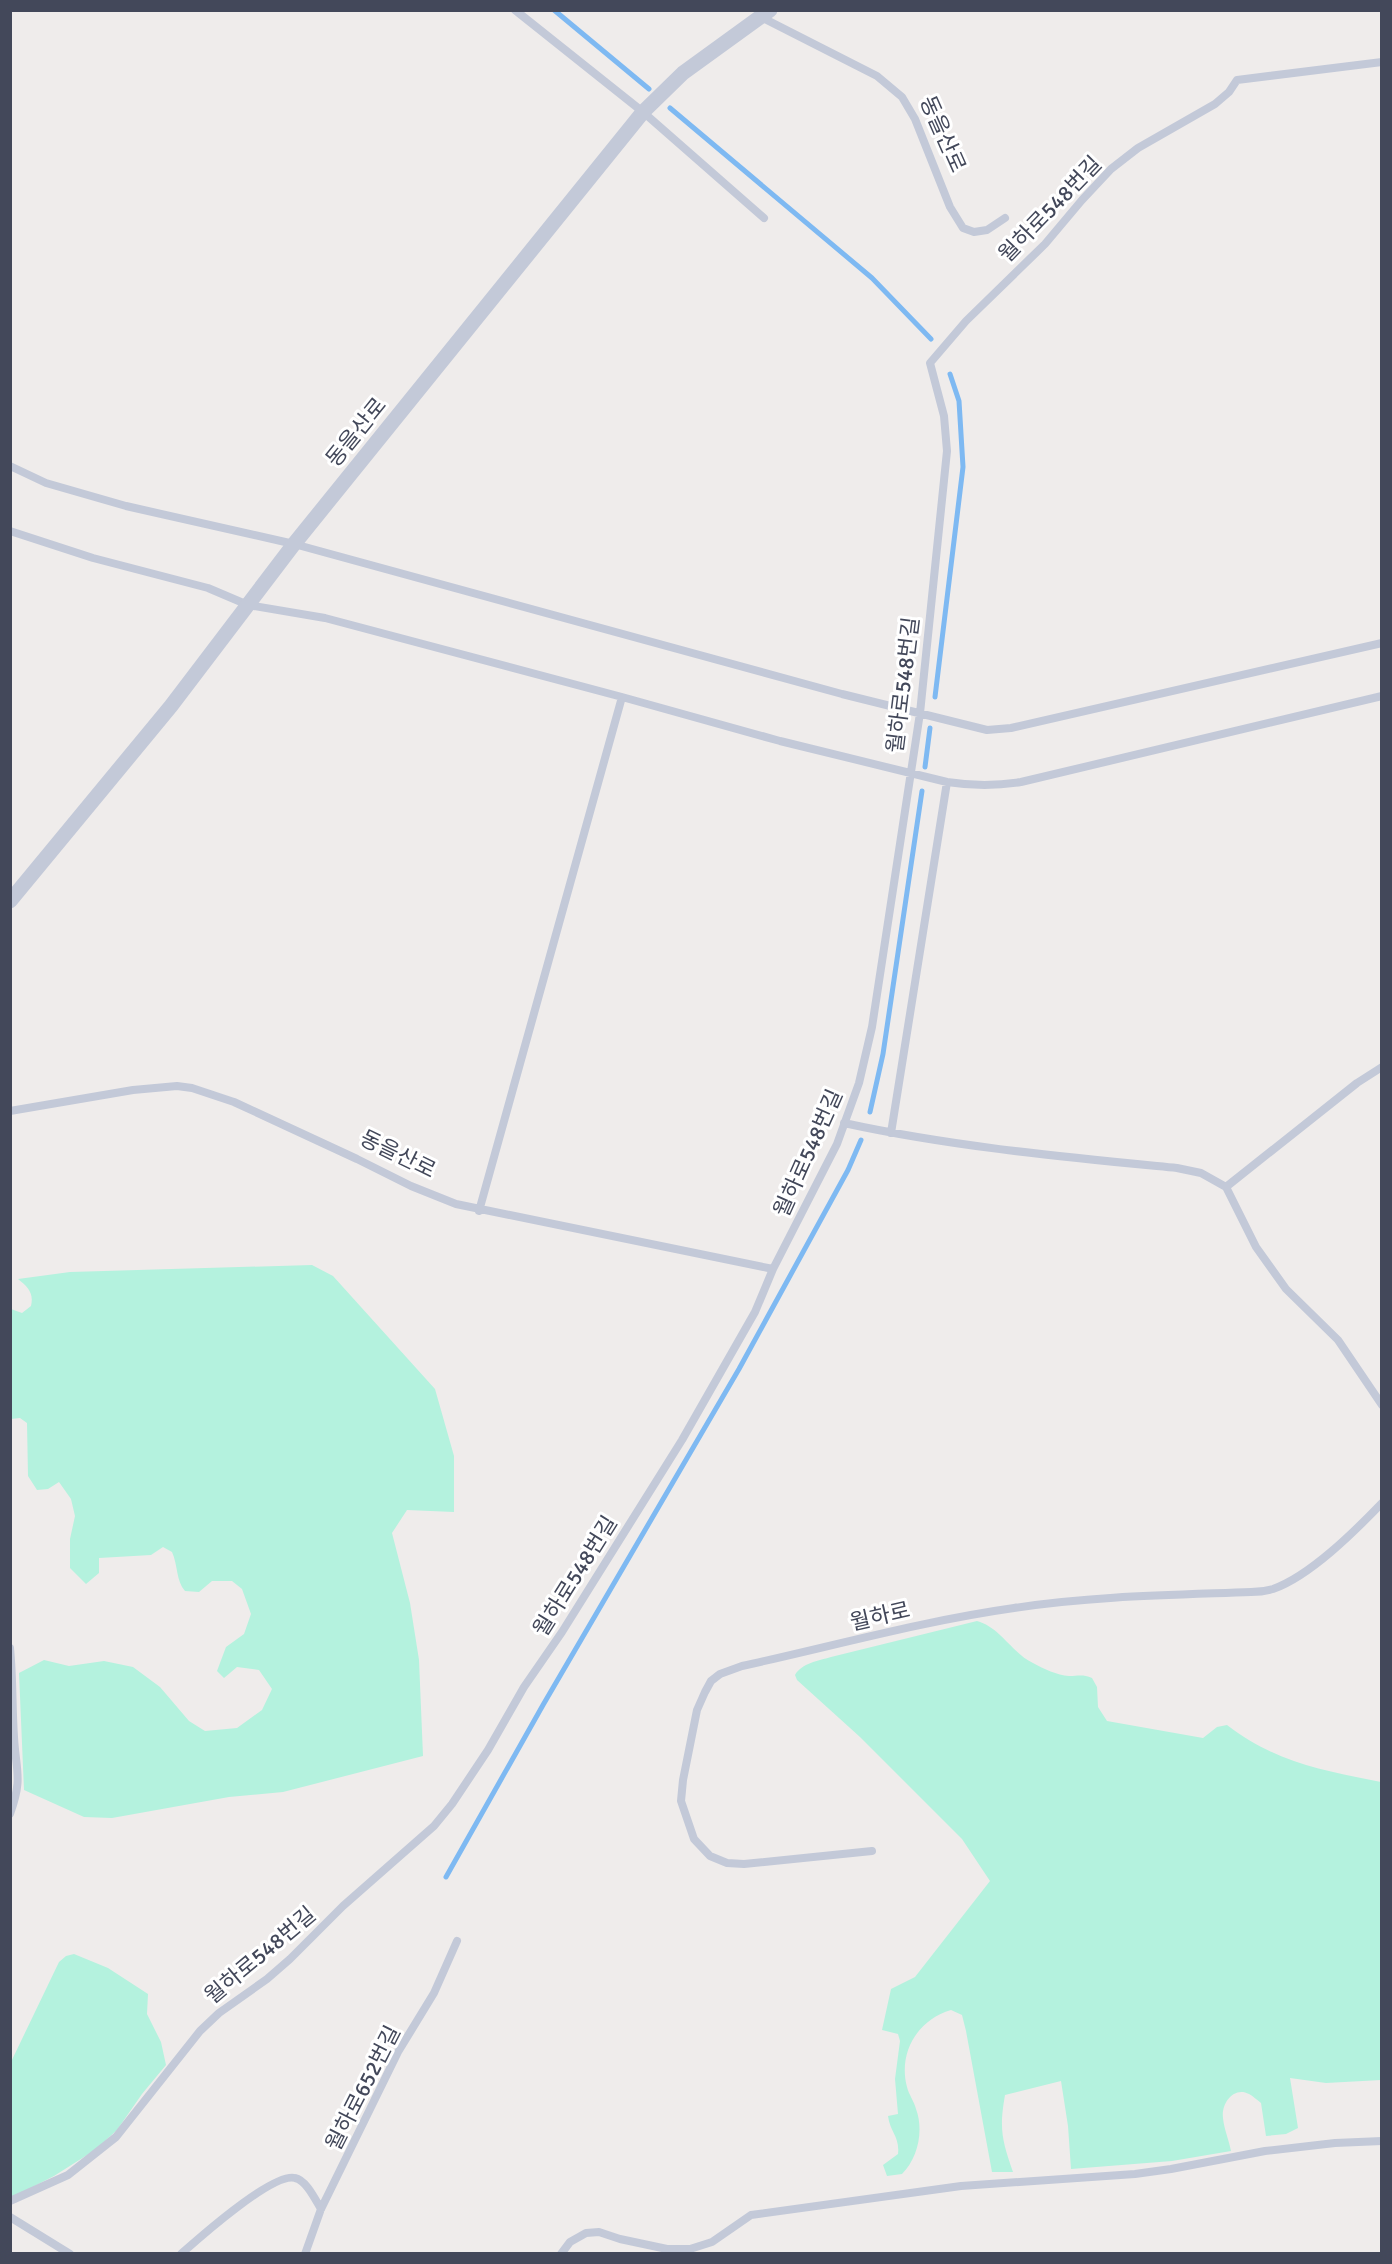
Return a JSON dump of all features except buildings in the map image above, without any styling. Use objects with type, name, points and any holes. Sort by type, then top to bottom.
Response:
[{"type":"street","name":"동을산로","points":[[10,901],[171,706],[294,544],[643,112],[683,73],[766,14]]},
{"type":"lane","points":[[515,10],[643,112],[764,218]]},
{"type":"lane","name":"동을산로","points":[[766,14],[877,76],[902,97],[915,119],[950,207],[963,228],[974,232],[987,230],[1005,218]]},
{"type":"lane","name":"월하로548번길","points":[[10,2201],[68,2175],[109,2142],[182,2052],[213,2019],[290,1959],[343,1906],[434,1826],[452,1804],[488,1750],[524,1687],[562,1632],[682,1440],[754,1312],[773,1269],[837,1144],[859,1083],[872,1027],[920,713],[947,451],[944,416],[930,363],[966,321],[1046,244],[1111,169],[1138,148],[1215,104],[1229,92],[1237,80],[1382,62]]},
{"type":"lane","points":[[10,466],[46,483],[126,506],[294,544],[562,619],[842,694],[987,730],[1011,728],[1382,644]]},
{"type":"lane","points":[[10,531],[93,558],[208,588],[248,605],[325,618],[780,741],[947,782],[974,786],[998,786],[1021,782],[1382,696]]},
{"type":"lane","points":[[479,1210],[622,697]]},
{"type":"lane","points":[[891,1133],[947,782]]},
{"type":"lane","points":[[1226,1187],[1357,1083],[1382,1067]]},
{"type":"lane","name":"동을산로","points":[[10,1111],[133,1090],[177,1086],[192,1089],[234,1102],[411,1186],[456,1204],[773,1269]]},
{"type":"lane","points":[[844,1123],[891,1133],[1010,1151],[1177,1168],[1201,1173],[1226,1187],[1256,1247],[1286,1289],[1338,1340],[1382,1405]]},
{"type":"lane","name":"월하로","points":[[872,1851],[744,1864],[727,1863],[710,1856],[694,1839],[681,1801],[697,1710],[711,1681],[720,1674],[742,1666],[923,1624],[1015,1608],[1090,1600],[1257,1592],[1274,1589],[1333,1550],[1382,1503]]},
{"type":"lane","points":[[10,1648],[14,1737],[20,1776],[19,1789],[10,1814]]},
{"type":"lane","name":"월하로652번길","points":[[305,2253],[321,2209],[398,2052],[434,1993],[457,1941]]},
{"type":"lane","points":[[561,2253],[570,2242],[586,2233],[599,2232],[667,2249],[690,2249],[712,2242],[751,2215],[961,2186],[1135,2174],[1265,2151],[1335,2143],[1382,2141]]},
{"type":"lane","points":[[181,2253],[215,2224],[258,2193],[287,2177],[297,2178],[304,2184],[321,2209]]},
{"type":"lane","points":[[10,2217],[70,2253]]},
{"type":"green space","points":[[312,1265],[333,1276],[435,1389],[454,1456],[454,1512],[407,1510],[392,1533],[410,1603],[419,1660],[423,1756],[283,1792],[229,1797],[112,1818],[84,1817],[24,1790],[19,1673],[44,1660],[69,1666],[104,1661],[133,1667],[160,1687],[189,1721],[205,1731],[237,1728],[262,1710],[272,1689],[259,1670],[237,1667],[224,1678],[217,1671],[226,1647],[244,1634],[251,1614],[242,1589],[232,1581],[212,1581],[199,1592],[185,1591],[180,1583],[172,1552],[163,1547],[151,1555],[99,1558],[99,1573],[86,1584],[70,1568],[70,1539],[75,1516],[71,1499],[59,1482],[48,1489],[37,1490],[28,1476],[27,1423],[20,1418],[11,1419],[11,1309],[22,1313],[31,1306],[32,1301],[29,1291],[18,1279],[70,1272]]},
{"type":"green space","points":[[977,1621],[999,1634],[1026,1659],[1042,1667],[1064,1675],[1092,1678],[1097,1687],[1098,1707],[1107,1721],[1203,1738],[1217,1727],[1227,1725],[1282,1757],[1320,1769],[1381,1782],[1381,2080],[1326,2083],[1290,2078],[1298,2128],[1286,2134],[1266,2136],[1261,2103],[1249,2094],[1238,2092],[1226,2102],[1223,2112],[1224,2126],[1231,2151],[1172,2161],[1071,2169],[1068,2126],[1061,2081],[1005,2095],[1002,2117],[1003,2134],[1013,2172],[992,2172],[962,2015],[951,2010],[929,2021],[920,2030],[908,2050],[905,2074],[918,2117],[918,2143],[912,2160],[902,2174],[887,2176],[883,2165],[898,2154],[896,2139],[888,2116],[898,2114],[895,2079],[900,2041],[898,2034],[882,2030],[891,1989],[915,1977],[990,1881],[962,1839],[860,1737],[797,1680],[795,1675],[806,1665],[816,1661]]},
{"type":"green space","points":[[74,1954],[108,1968],[148,1994],[147,2014],[161,2042],[166,2065],[117,2130],[95,2150],[54,2176],[11,2198],[10,2064],[59,1962],[66,1956]]},
{"type":"waterway","points":[[554,10],[649,89]]},
{"type":"waterway","points":[[670,108],[872,278],[931,339]]},
{"type":"waterway","points":[[935,697],[963,467],[959,401],[950,374]]},
{"type":"waterway","points":[[925,767],[930,728]]},
{"type":"waterway","points":[[870,1112],[883,1054],[922,791]]},
{"type":"waterway","points":[[446,1877],[543,1705],[739,1369],[848,1170],[861,1140]]}]
